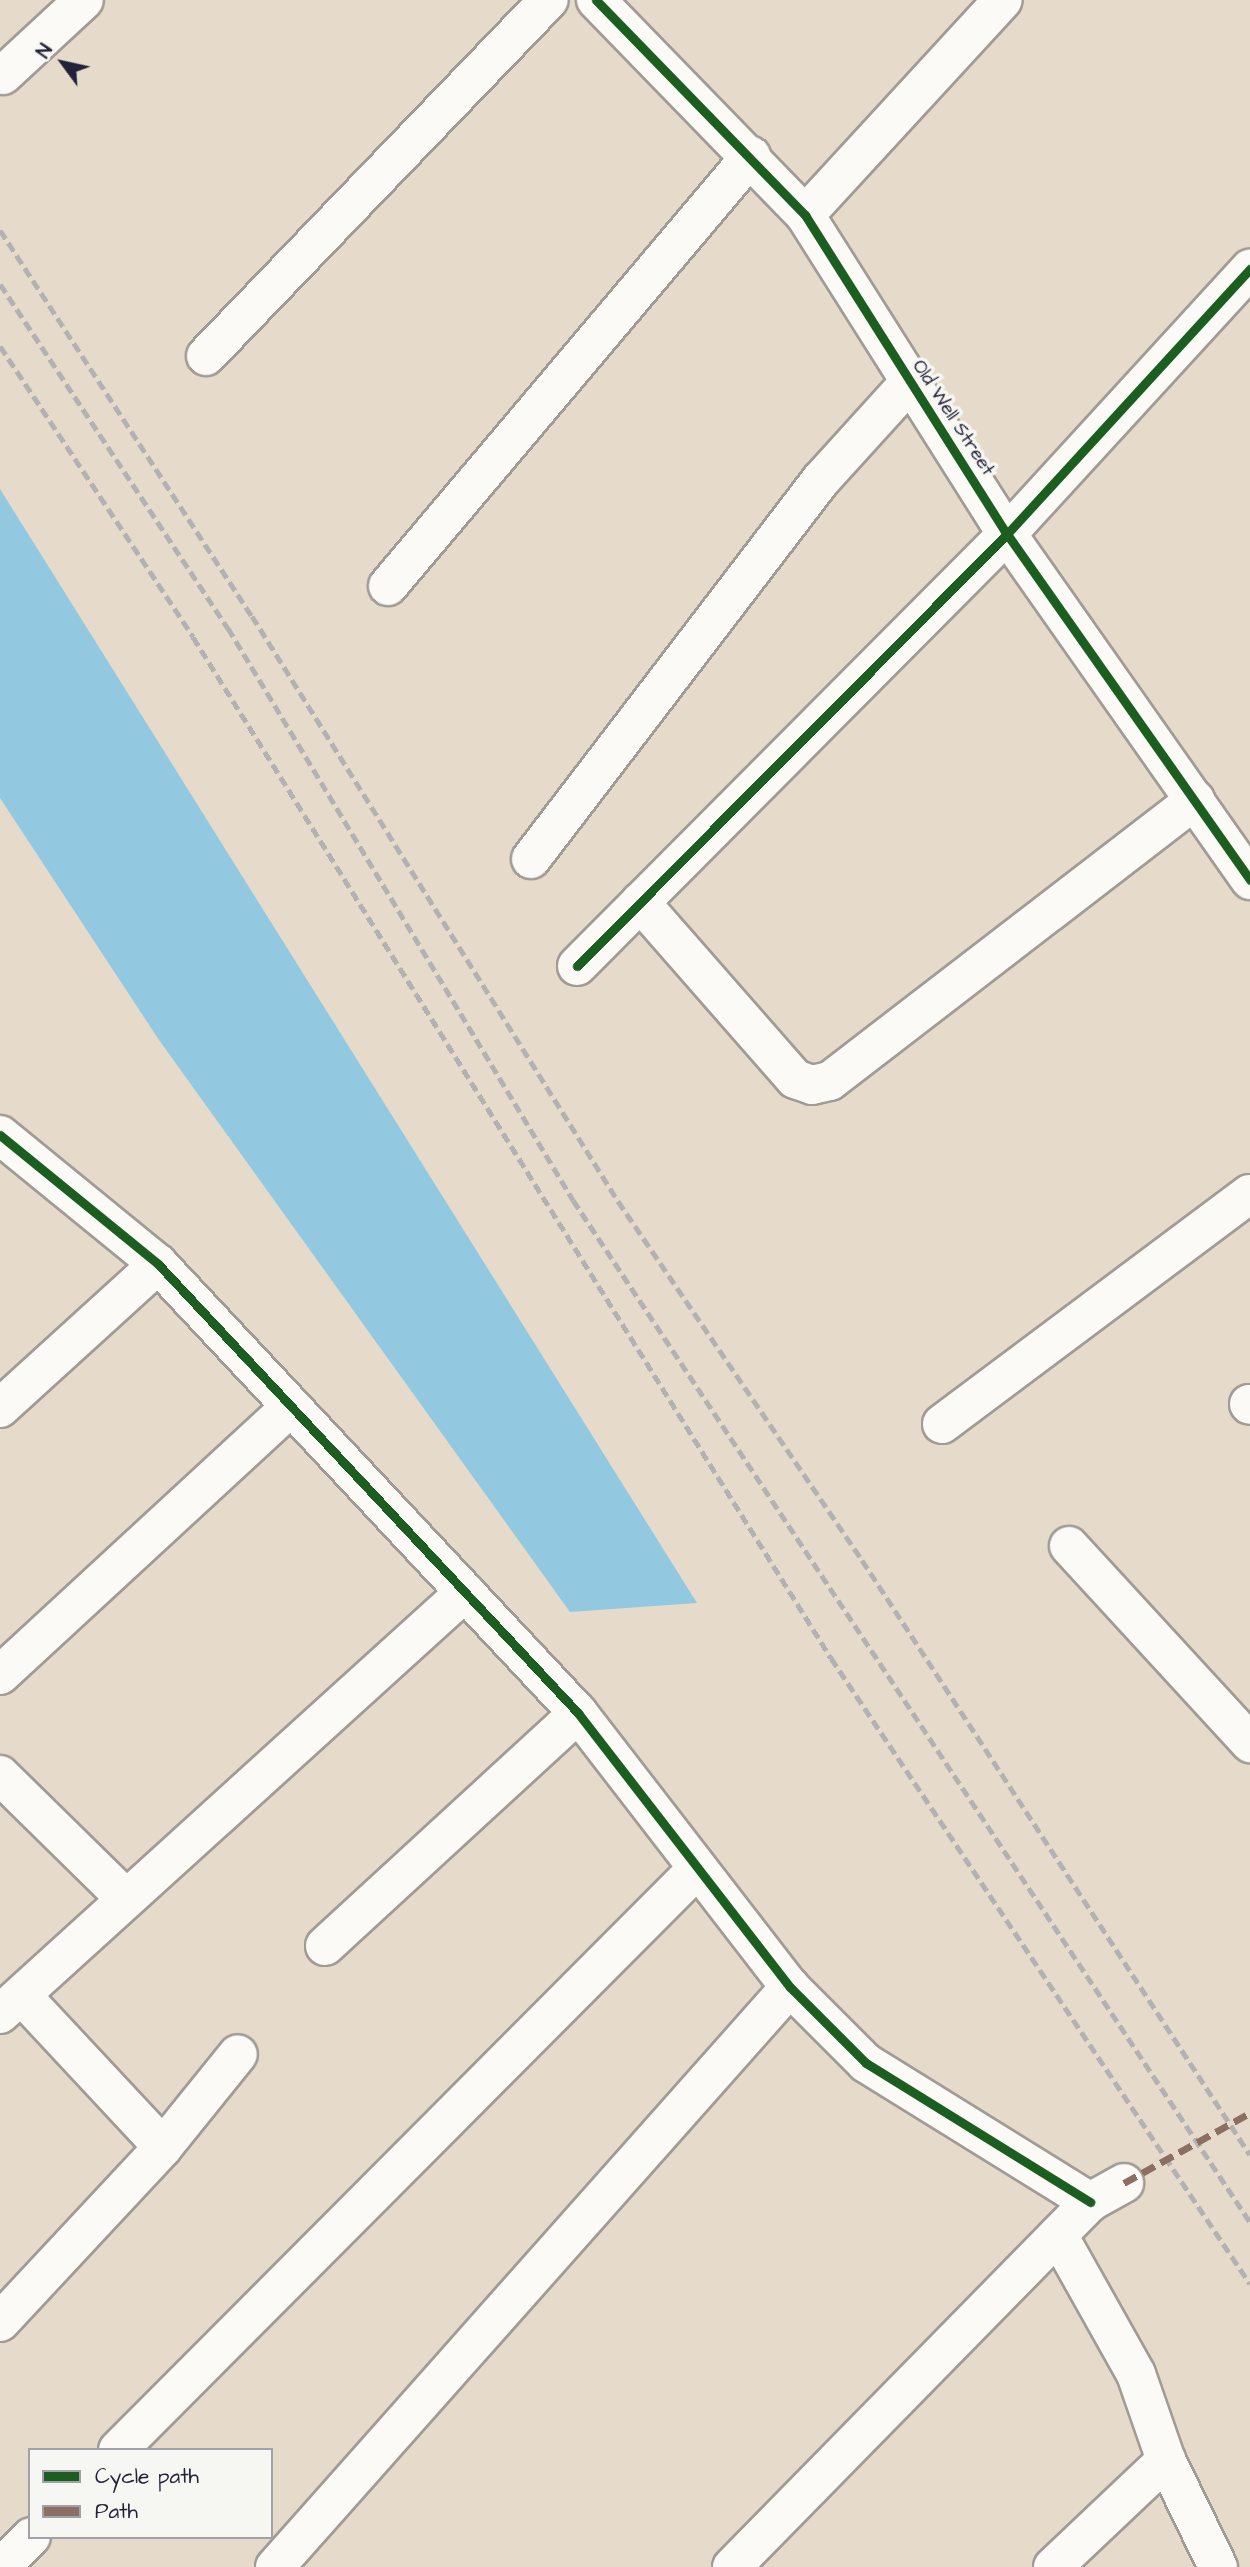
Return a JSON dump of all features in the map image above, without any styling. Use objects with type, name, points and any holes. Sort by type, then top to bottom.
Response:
[{"type":"street","points":[[206,356],[548,0]]},
{"type":"street","name":"Old Well Street","points":[[596,0],[751,156],[805,215],[1007,534],[1250,880]]},
{"type":"street","points":[[805,215],[1003,0]]},
{"type":"street","points":[[3,75],[79,2]]},
{"type":"street","points":[[388,586],[751,156]]},
{"type":"street","points":[[577,966],[1007,534],[1250,269]]},
{"type":"street","points":[[531,859],[821,481],[909,383]]},
{"type":"street","points":[[640,902],[795,1079],[812,1085],[830,1081],[1195,800]]},
{"type":"street","points":[[5,1145],[158,1264],[289,1408],[578,1713],[695,1871],[790,1987],[866,2063],[1090,2202]]},
{"type":"street","points":[[942,1424],[1250,1194]]},
{"type":"street","points":[[0,1408],[158,1264]]},
{"type":"street","points":[[0,1675],[289,1408]]},
{"type":"street","points":[[1069,1546],[1250,1743]]},
{"type":"street","points":[[163,2147],[11,2005],[123,1896],[465,1592]]},
{"type":"street","points":[[325,1946],[578,1713]]},
{"type":"street","points":[[0,1775],[123,1896]]},
{"type":"street","points":[[120,2448],[695,1871]]},
{"type":"street","points":[[275,2567],[790,1987]]},
{"type":"street","points":[[0,2322],[163,2147],[238,2054]]},
{"type":"street","points":[[732,2567],[1090,2202],[1124,2183]]},
{"type":"street","points":[[1058,2235],[1136,2374],[1166,2460],[1218,2567]]},
{"type":"street","points":[[1053,2567],[1166,2460]]},
{"type":"street","points":[[1,2567],[29,2539]]},
{"type":"water","points":[[0,489],[697,1603],[570,1612],[159,1040],[0,798]]},
{"type":"railway","points":[[0,230],[252,616],[618,1201],[862,1560],[1250,2155]]},
{"type":"railway","points":[[0,284],[228,628],[573,1200],[1250,2222]]},
{"type":"railway","points":[[0,346],[193,637],[831,1658],[1250,2284]]},
{"type":"marked path","points":[[1124,2183],[1250,2113]]},
{"type":"cycle path","points":[[596,0],[805,215],[1007,534],[1250,880]]},
{"type":"cycle path","points":[[577,966],[1007,534],[1250,269]]},
{"type":"cycle path","points":[[0,1135],[158,1264],[578,1713],[790,1987],[866,2063],[1090,2202]]}]
